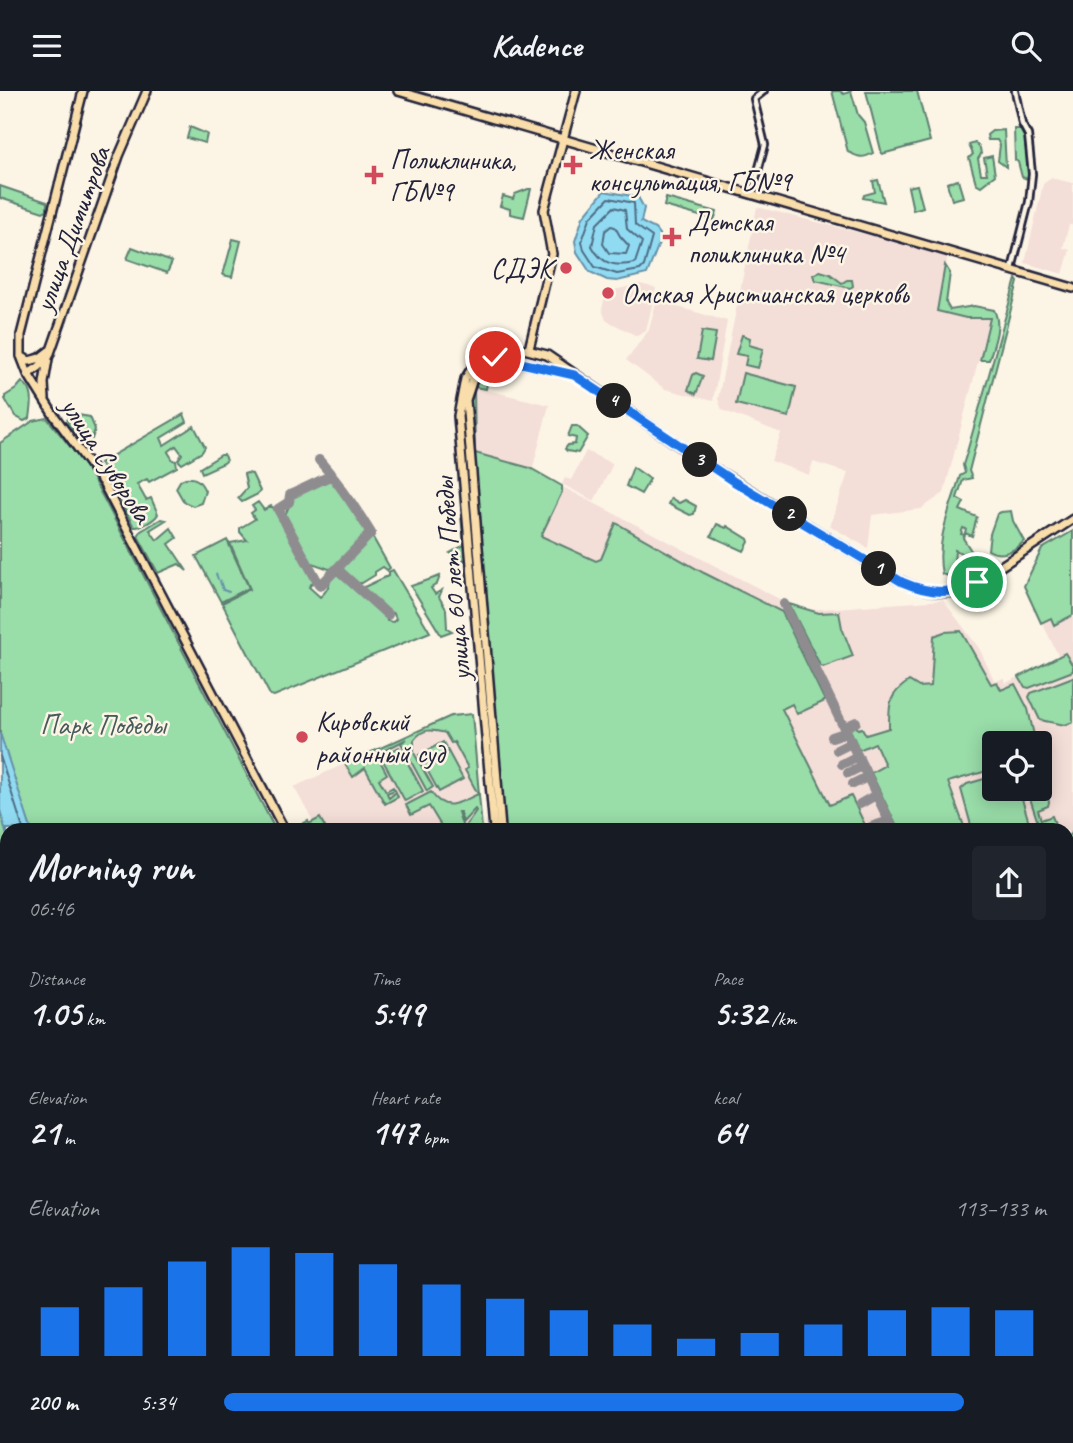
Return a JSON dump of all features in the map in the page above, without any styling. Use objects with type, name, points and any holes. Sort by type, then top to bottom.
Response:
[{"type":"main road","name":"улица Суворова","points":[[83,91],[25,319],[20,342],[21,356],[28,374],[46,404],[107,491],[281,823]]},
{"type":"main road","name":"улица Димитрова","points":[[28,374],[41,366],[50,352],[119,156],[147,91]]},
{"type":"main road","points":[[398,91],[1073,288]]},
{"type":"main road","points":[[529,349],[552,254],[552,241],[544,215],[576,91]]},
{"type":"main road","points":[[574,375],[505,359],[502,353],[505,346],[529,349],[552,357],[574,375],[733,481],[891,576],[918,588],[947,592],[966,589],[1073,519]]},
{"type":"main road","name":"улица 60 лет Победы","points":[[467,469],[458,409],[465,379],[477,360],[505,346]]},
{"type":"main road","points":[[21,356],[26,360],[34,360],[50,352]]},
{"type":"main road","points":[[46,404],[44,388],[50,352]]},
{"type":"main road","name":"улица 60 лет Победы","points":[[500,823],[467,469],[465,408],[471,379],[477,367],[484,360],[495,357],[505,359]]},
{"type":"main road","points":[[548,369],[553,364],[552,357]]},
{"type":"main road","name":"улица 60 лет Победы","points":[[489,722],[495,823]]},
{"type":"street","points":[[751,195],[765,145],[754,99],[764,91]]},
{"type":"street","points":[[1012,269],[1029,202],[1031,174],[1028,135],[1022,124],[1015,91]]},
{"type":"shaded area","points":[[1051,178],[1073,183],[1073,225],[1069,225],[1063,248],[1070,250],[1063,274],[1025,263],[1043,184]]},
{"type":"shaded area","points":[[757,207],[948,255],[937,311],[989,319],[944,493],[921,509],[872,515],[868,548],[830,526],[848,473],[813,462],[809,475],[771,461],[781,433],[722,410],[718,399]]},
{"type":"shaded area","points":[[640,284],[656,288],[646,331],[637,336],[606,320],[602,309],[605,296],[611,298],[614,290]]},
{"type":"shaded area","points":[[656,303],[727,321],[713,401],[665,389],[626,360],[649,330]]},
{"type":"shaded area","points":[[474,387],[549,405],[532,471],[787,603],[808,610],[943,600],[979,648],[995,682],[1003,678],[1006,683],[1059,657],[1024,586],[1042,549],[1073,531],[1073,823],[512,823],[474,452]]},
{"type":"shaded area","points":[[586,451],[613,464],[594,501],[562,484],[565,478],[571,480]]},
{"type":"shaded area","points":[[473,713],[482,823],[314,823],[294,787],[451,715]]},
{"type":"green space","points":[[832,91],[844,94],[851,91],[873,153],[862,157],[848,152]]},
{"type":"green space","points":[[866,91],[917,91],[930,141],[882,154]]},
{"type":"green space","points":[[190,127],[207,134],[205,143],[187,138]]},
{"type":"green space","points":[[1014,129],[1020,129],[1028,145],[1030,177],[1027,179],[1022,177],[1015,160]]},
{"type":"green space","points":[[1004,130],[1006,167],[998,161],[1000,145],[997,140],[988,140],[987,135],[992,131]]},
{"type":"green space","points":[[975,143],[980,148],[978,159],[981,174],[987,174],[984,158],[992,156],[995,175],[981,186],[976,183],[969,158],[973,154],[969,145]]},
{"type":"green space","points":[[878,180],[884,202],[863,198],[864,195],[875,192],[873,181]]},
{"type":"green space","points":[[958,180],[963,197],[952,200],[947,183]]},
{"type":"green space","points":[[917,185],[923,207],[913,210],[908,187]]},
{"type":"green space","points":[[0,186],[47,202],[47,210],[43,212],[0,198]]},
{"type":"green space","points":[[531,189],[524,217],[510,214],[510,209],[500,206],[503,196],[513,199],[515,194]]},
{"type":"green space","points":[[666,198],[717,212],[714,220],[664,206]]},
{"type":"green space","points":[[233,239],[241,241],[232,277],[223,275]]},
{"type":"green space","points":[[132,247],[172,262],[167,273],[127,259]]},
{"type":"green space","points":[[945,265],[950,273],[946,303],[950,310],[974,306],[994,310],[997,328],[989,360],[980,360],[990,318],[966,318],[937,311]]},
{"type":"green space","points":[[820,271],[830,274],[842,283],[852,280],[853,286],[850,288],[815,280],[813,275]]},
{"type":"green space","points":[[1016,279],[1018,282],[969,471],[972,478],[963,480],[957,498],[964,502],[960,510],[977,517],[972,536],[965,533],[966,529],[963,528],[961,534],[965,535],[963,538],[977,560],[955,550],[953,578],[942,574],[942,537],[960,476],[965,473],[963,465]]},
{"type":"green space","points":[[702,331],[716,333],[711,361],[697,359]]},
{"type":"green space","points":[[742,335],[750,338],[749,345],[763,349],[758,368],[745,365],[747,356],[736,354]]},
{"type":"green space","points":[[492,360],[486,389],[474,387],[475,453],[530,468],[562,486],[562,492],[541,536],[596,561],[601,559],[616,523],[704,573],[782,612],[825,701],[797,714],[792,704],[782,709],[830,805],[851,796],[864,823],[504,823],[469,400],[478,370]]},
{"type":"green space","points":[[696,373],[703,376],[696,394],[688,390]]},
{"type":"green space","points":[[743,373],[796,387],[789,417],[736,404]]},
{"type":"green space","points":[[22,382],[29,389],[32,398],[30,418],[24,421],[15,416],[5,399],[5,396]]},
{"type":"green space","points":[[72,414],[90,417],[95,429],[92,439],[86,442],[69,426],[67,420]]},
{"type":"green space","points":[[184,414],[187,422],[161,438],[164,445],[194,426],[205,447],[202,452],[182,464],[178,460],[182,454],[176,446],[168,452],[176,461],[177,467],[149,482],[147,479],[137,484],[146,500],[151,498],[158,514],[148,523],[134,527],[100,463]]},
{"type":"green space","name":"Парк Победы","points":[[47,418],[86,466],[272,823],[0,823],[0,443],[33,421]]},
{"type":"green space","points":[[572,426],[577,426],[588,436],[578,453],[565,449],[568,445],[575,444],[576,438],[568,436]]},
{"type":"green space","points":[[224,455],[224,463],[202,473],[200,468]]},
{"type":"green space","points":[[633,467],[650,479],[641,494],[626,486]]},
{"type":"green space","points":[[244,474],[252,474],[260,491],[242,502],[238,498],[247,488]]},
{"type":"green space","points":[[330,477],[347,496],[366,530],[363,538],[334,568],[329,569],[309,562],[285,515],[294,495]]},
{"type":"green space","points":[[185,478],[195,479],[201,484],[205,491],[201,503],[193,506],[184,502],[176,488]]},
{"type":"green space","points":[[671,498],[679,503],[685,500],[696,506],[694,514],[690,515],[668,504]]},
{"type":"green space","points":[[258,502],[264,510],[271,506],[276,510],[313,578],[314,581],[309,587],[320,597],[327,590],[336,571],[339,572],[386,616],[387,621],[393,622],[396,619],[394,614],[363,590],[364,587],[388,576],[388,572],[393,570],[430,632],[274,696],[270,695],[222,603],[250,589],[230,543],[247,540],[240,528],[255,519],[251,513],[255,510],[252,506]]},
{"type":"green space","points":[[1011,511],[1013,521],[1024,541],[1007,552],[988,550],[997,514]]},
{"type":"green space","points":[[464,515],[468,562],[450,553],[464,545],[461,516]]},
{"type":"green space","points":[[161,519],[166,520],[150,530],[157,540],[171,528],[177,538],[169,544],[187,571],[179,564],[158,573],[138,536],[141,531]]},
{"type":"green space","points":[[717,524],[726,528],[727,526],[748,539],[744,551],[711,536]]},
{"type":"green space","points":[[1073,531],[1073,615],[1054,625],[1051,618],[1041,623],[1024,586],[1042,549]]},
{"type":"green space","points":[[372,536],[390,568],[387,570],[383,567],[362,583],[356,583],[344,571],[342,565]]},
{"type":"green space","points":[[227,540],[249,588],[221,602],[196,556]]},
{"type":"green space","points":[[440,576],[437,584],[431,588],[435,594],[442,590],[439,597],[446,609],[447,628],[452,631],[441,635],[411,586]]},
{"type":"green space","points":[[789,604],[819,613],[839,612],[853,656],[823,667],[820,665]]},
{"type":"green space","points":[[961,631],[991,684],[997,682],[1001,690],[1015,684],[1028,709],[1033,731],[982,731],[982,772],[948,782],[963,823],[895,823],[871,773],[885,765],[875,743],[859,750],[849,727],[855,724],[858,729],[862,728],[866,735],[889,728],[891,701],[897,691],[909,681],[919,687],[931,686],[934,636],[944,632]]},
{"type":"green space","points":[[1065,653],[1073,671],[1029,688],[1025,687],[1019,677]]},
{"type":"green space","points":[[1073,677],[1073,722],[1065,725],[1040,720],[1029,697],[1031,693]]},
{"type":"green space","points":[[472,714],[481,823],[467,823],[475,809],[463,822],[458,812],[461,823],[439,823],[429,806],[411,815],[406,805],[431,792],[447,804],[459,803],[478,794],[454,742],[451,743],[445,733],[425,731],[414,740],[414,753],[433,787],[427,791],[401,743],[407,739],[367,759],[369,762],[378,757],[387,774],[379,779],[386,791],[393,787],[395,790],[387,793],[389,798],[396,792],[398,797],[385,804],[365,768],[353,777],[345,764],[451,716]]},
{"type":"green space","points":[[443,742],[463,779],[439,792],[419,755]]},
{"type":"green space","points":[[399,747],[423,791],[405,801],[381,757]]},
{"type":"green space","points":[[982,780],[982,801],[1023,801],[1029,823],[970,823],[961,789]]},
{"type":"green space","points":[[1031,801],[1049,801],[1048,806],[1038,810],[1041,820],[1052,816],[1055,823],[1038,823]]},
{"type":"water","points":[[604,191],[638,197],[644,208],[641,222],[659,234],[660,241],[647,274],[617,281],[607,280],[590,272],[577,252],[575,241],[583,217]]},
{"type":"water","points":[[0,733],[29,823],[4,823],[0,810]]},
{"type":"waterway","points":[[216,574],[218,579]]},
{"type":"waterway","points":[[220,581],[223,590],[229,592]]},
{"type":"taxiway","points":[[319,460],[326,469],[333,477],[346,495],[371,533],[320,586],[278,509],[289,502],[290,495],[332,475]]},
{"type":"taxiway","points":[[337,569],[388,615]]},
{"type":"taxiway","points":[[784,604],[890,823]]},
{"type":"taxiway","points":[[846,731],[847,726],[856,722]]},
{"type":"taxiway","points":[[832,737],[847,732]]},
{"type":"taxiway","points":[[837,750],[849,744],[853,745]]},
{"type":"taxiway","points":[[842,764],[859,758]]},
{"type":"taxiway","points":[[848,773],[860,767],[864,768]]},
{"type":"taxiway","points":[[853,784],[865,778],[869,779]]},
{"type":"taxiway","points":[[860,804],[877,797]]},
{"type":"taxiway","points":[[883,823],[890,823]]},
{"type":"place","name":"Женская консультация, ГБ№9","points":[[573,165]]},
{"type":"place","name":"Поликлиника, ГБ№9","points":[[374,175]]},
{"type":"place","name":"Детская поликлиника №4","points":[[672,237]]},
{"type":"place","name":"СДЭК","points":[[566,268]]},
{"type":"place","name":"Омская Христианская церковь","points":[[608,293]]},
{"type":"place","name":"Кировский районный суд","points":[[302,737]]},
{"type":"route","points":[[495,357],[574,375],[733,481],[902,582],[925,590],[954,592],[977,582]]}]
